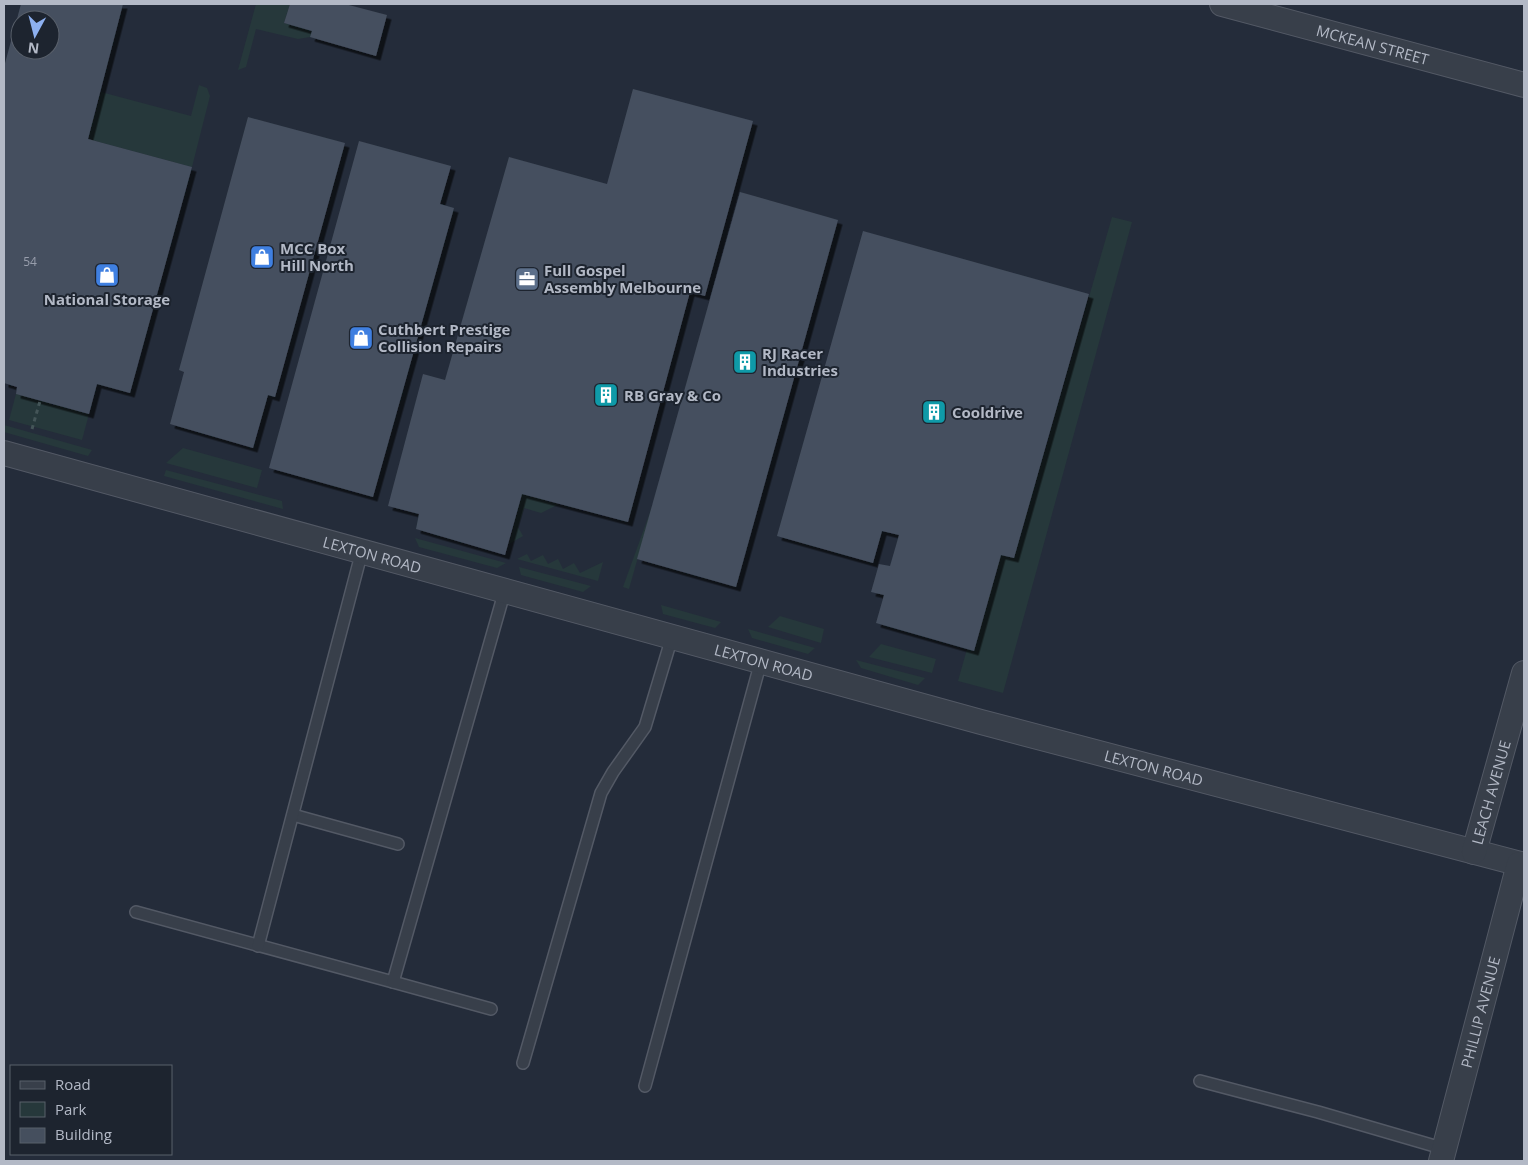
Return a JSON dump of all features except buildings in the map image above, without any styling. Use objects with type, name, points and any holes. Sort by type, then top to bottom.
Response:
[{"type":"street","name":"MCKEAN STREET","points":[[1227,4],[1524,85]]},
{"type":"street","name":"LEXTON ROAD","points":[[4,452],[981,722],[1522,865]]},
{"type":"street","name":"LEACH AVENUE","points":[[1474,852],[1524,673]]},
{"type":"street","name":"PHILLIP AVENUE","points":[[1443,1155],[1522,865]]},
{"type":"lane","points":[[258,946],[362,551]]},
{"type":"lane","points":[[393,982],[505,590]]},
{"type":"lane","points":[[523,1063],[601,793],[613,772],[645,727],[672,636]]},
{"type":"lane","points":[[645,1086],[761,661]]},
{"type":"lane","points":[[293,814],[398,844]]},
{"type":"lane","points":[[136,912],[491,1010]]},
{"type":"lane","points":[[1200,1082],[1318,1112],[1443,1155]]},
{"type":"path","points":[[32,429],[40,401]]},
{"type":"green space","points":[[256,4],[290,4],[284,23],[312,31],[310,37],[298,39],[256,29],[246,67],[238,70]]},
{"type":"green space","points":[[199,85],[207,88],[210,96],[192,167],[88,139],[101,92],[191,116]]},
{"type":"green space","points":[[1112,217],[1132,222],[1003,693],[958,681],[967,649],[974,651],[1001,555],[1014,558]]},
{"type":"green space","points":[[16,394],[89,414],[82,440],[9,420]]},
{"type":"green space","points":[[4,425],[92,450],[88,456],[4,432]]},
{"type":"green space","points":[[183,448],[262,470],[257,488],[166,463]]},
{"type":"green space","points":[[166,470],[282,501],[283,509],[164,476]]},
{"type":"green space","points":[[522,494],[559,504],[541,513],[524,508],[518,527],[523,536],[509,544]]},
{"type":"green space","points":[[653,504],[629,589],[623,587]]},
{"type":"green space","points":[[415,538],[506,563],[497,568],[419,547]]},
{"type":"green space","points":[[527,554],[531,561],[543,555],[548,564],[558,559],[563,569],[574,563],[580,573],[603,562],[598,581],[517,559]]},
{"type":"green space","points":[[519,567],[591,586],[583,592],[521,575]]},
{"type":"green space","points":[[661,605],[721,622],[715,628],[663,614]]},
{"type":"green space","points":[[780,616],[824,629],[821,643],[768,627]]},
{"type":"green space","points":[[748,629],[815,648],[808,654],[752,638]]},
{"type":"green space","points":[[881,644],[936,659],[932,673],[869,657]]},
{"type":"green space","points":[[856,660],[925,678],[918,685],[861,668]]},
{"type":"place","name":"MCC Box Hill North","points":[[262,257]]},
{"type":"place","name":"National Storage","points":[[107,275]]},
{"type":"place","name":"Full Gospel Assembly Melbourne","points":[[527,279]]},
{"type":"place","name":"Cuthbert Prestige Collision Repairs","points":[[361,338]]},
{"type":"place","name":"RJ Racer Industries","points":[[745,362]]},
{"type":"place","name":"RB Gray & Co","points":[[606,395]]},
{"type":"place","name":"Cooldrive","points":[[934,412]]}]
